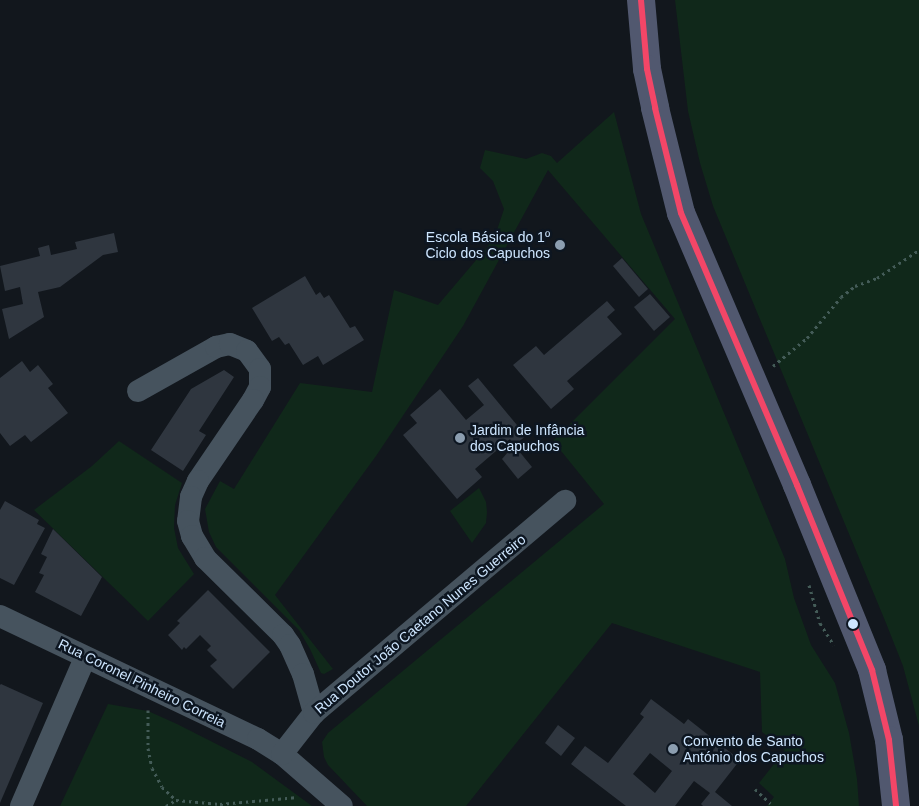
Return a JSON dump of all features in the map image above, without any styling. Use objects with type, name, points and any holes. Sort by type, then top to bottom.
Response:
[{"type":"main road","points":[[641,0],[647,69],[654,108],[682,213],[797,485],[872,670],[889,740],[896,806]]},
{"type":"street","points":[[138,391],[216,347],[230,344],[240,346],[247,351],[260,369],[260,387],[253,400],[198,481],[191,496],[188,521],[192,536],[205,558],[283,634],[303,674],[314,713]]},
{"type":"street","name":"Rua Doutor João Caetano Nunes Guerreiro","points":[[282,754],[314,713],[565,500]]},
{"type":"street","name":"Rua Coronel Pinheiro Correia","points":[[0,616],[258,740],[282,754],[342,806]]},
{"type":"street","points":[[22,806],[85,658]]},
{"type":"path","points":[[752,382],[806,338],[841,297],[855,286],[877,278],[919,250]]},
{"type":"path","points":[[151,687],[147,725],[152,768],[162,787],[176,800]]},
{"type":"path","points":[[166,806],[176,800],[220,804],[301,796],[313,780]]},
{"type":"path","points":[[755,789],[770,803]]},
{"type":"green space","points":[[675,0],[919,0],[919,726],[903,666],[886,623],[713,206],[700,163],[688,111]]},
{"type":"green space","points":[[614,112],[641,214],[785,559],[794,598],[811,645],[835,683],[849,733],[857,779],[859,806],[767,806],[774,797],[759,783],[785,750],[762,732],[760,672],[612,623],[466,806],[367,806],[328,765],[324,757],[322,742],[328,733],[604,504],[553,441],[675,319],[548,170],[463,326],[376,456],[275,595],[333,669],[324,674],[321,673],[299,630],[216,547],[209,532],[205,509],[220,481],[234,489],[300,383],[372,392],[394,290],[438,305],[494,239],[504,209],[493,181],[480,168],[485,150],[526,159],[542,153],[551,156],[557,163]]},
{"type":"green space","points":[[119,441],[182,483],[175,505],[174,528],[178,548],[194,574],[148,621],[34,510],[92,466]]},
{"type":"green space","points":[[479,488],[486,502],[486,523],[472,543],[450,511]]},
{"type":"green space","points":[[108,704],[148,711],[177,724],[252,762],[312,806],[60,806]]},
{"type":"building","points":[[114,233],[118,252],[103,255],[60,287],[38,292],[44,317],[9,339],[2,309],[23,304],[20,287],[5,291],[0,266],[40,256],[38,248],[49,245],[51,255],[77,249],[75,242]]},
{"type":"building","points":[[622,258],[648,289],[639,297],[613,266]]},
{"type":"building","points":[[305,276],[316,295],[320,292],[324,298],[329,295],[350,328],[355,326],[364,340],[323,365],[318,356],[303,365],[289,343],[285,345],[279,337],[272,341],[252,308]]},
{"type":"building","points":[[650,294],[670,317],[654,331],[634,307]]},
{"type":"building","points":[[607,301],[615,310],[607,317],[622,334],[567,381],[574,389],[551,409],[513,365],[536,346],[544,355]]},
{"type":"building","points":[[22,361],[30,372],[38,365],[53,384],[48,388],[68,413],[31,442],[25,435],[10,446],[0,433],[0,378]]},
{"type":"building","points":[[224,370],[234,377],[199,431],[206,435],[183,471],[151,450],[191,389]]},
{"type":"building","points":[[478,378],[526,436],[514,445],[510,439],[475,469],[482,477],[457,499],[403,435],[417,423],[410,415],[440,389],[466,420],[484,405],[468,386]]},
{"type":"building","points":[[514,445],[532,467],[518,479],[502,459]]},
{"type":"building","points":[[5,501],[39,520],[37,524],[45,528],[14,585],[0,578],[0,510]]},
{"type":"building","points":[[53,529],[102,577],[81,616],[35,592],[44,575],[39,573],[47,557],[41,554]]},
{"type":"building","points":[[208,590],[270,652],[233,689],[210,666],[217,660],[207,650],[211,646],[200,635],[186,649],[184,647],[182,650],[168,635],[180,623],[177,621]]},
{"type":"building","points":[[0,685],[43,703],[0,803]]},
{"type":"building","name":"Convento de Santo António dos Capuchos","points":[[651,699],[684,724],[688,719],[740,760],[715,792],[732,806],[703,806],[701,804],[710,793],[694,781],[675,806],[626,806],[571,764],[585,746],[608,763],[644,717],[640,714]],"holes":[[[650,753],[672,771],[655,793],[633,774]]]},
{"type":"building","points":[[558,725],[575,738],[561,756],[545,743]]},
{"type":"transit line","points":[[641,0],[647,69],[681,213],[797,485],[872,670],[889,740],[896,806]]},
{"type":"place","name":"Escola Básica do 1º Ciclo dos Capuchos","points":[[560,245]]},
{"type":"place","name":"Jardim de Infância dos Capuchos","points":[[460,438]]},
{"type":"place","name":"Convento de Santo António dos Capuchos","points":[[673,749]]}]
